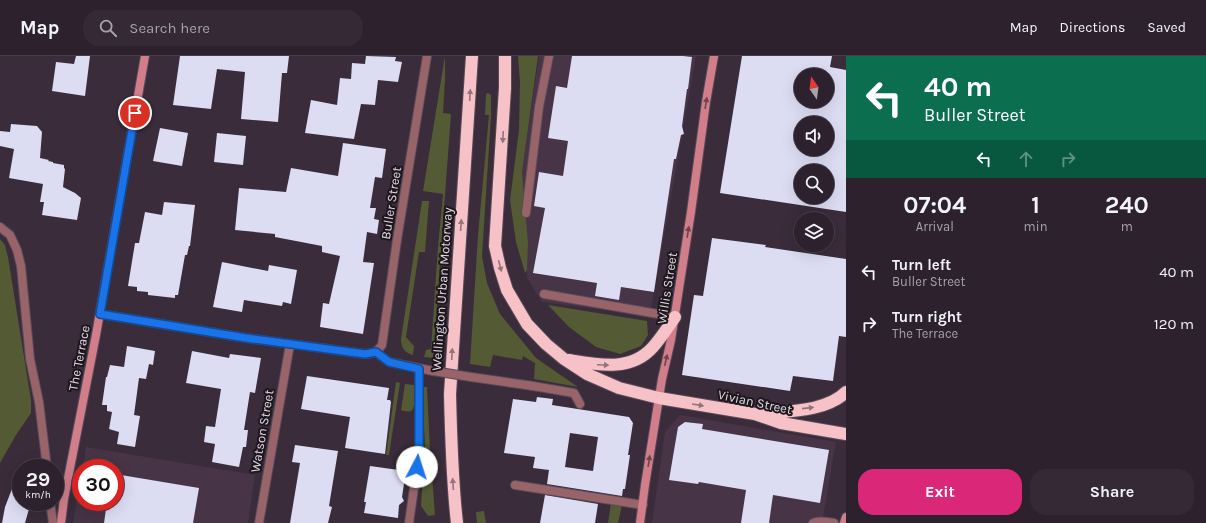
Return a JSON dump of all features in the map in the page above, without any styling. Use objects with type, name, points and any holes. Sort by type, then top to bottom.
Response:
[{"type":"highway","name":"Wellington Urban Motorway","points":[[458,523],[454,500],[450,394],[472,56]]},
{"type":"highway","points":[[505,56],[504,104],[495,246],[507,290],[527,324],[546,344],[564,359],[587,374],[619,388],[659,398]]},
{"type":"highway","points":[[564,359],[606,365],[620,365],[633,361],[653,348],[675,317]]},
{"type":"highway","points":[[755,414],[827,405],[837,400],[846,392]]},
{"type":"highway","name":"Vivian Street","points":[[659,398],[755,414],[781,423],[846,434]]},
{"type":"main road","name":"The Terrace","points":[[61,523],[64,499],[100,314],[145,56]]},
{"type":"main road","name":"Willis Street","points":[[640,523],[659,398],[675,317],[714,56]]},
{"type":"main road","points":[[844,523],[846,517]]},
{"type":"street","name":"Buller Street","points":[[376,352],[382,345],[398,232],[427,56]]},
{"type":"street","points":[[526,213],[539,107],[549,56]]},
{"type":"street","points":[[0,227],[10,235],[17,250],[21,266],[30,359],[39,402],[46,459]]},
{"type":"street","points":[[544,294],[675,317]]},
{"type":"street","points":[[100,314],[246,338],[365,354],[376,352],[389,362],[419,369],[574,393],[580,404]]},
{"type":"street","name":"Watson Street","points":[[259,523],[290,344]]},
{"type":"street","points":[[410,523],[419,453],[419,369]]},
{"type":"street","points":[[515,485],[643,505]]},
{"type":"street","points":[[51,511],[53,523]]},
{"type":"street","points":[[813,523],[823,521],[834,523]]},
{"type":"shaded area","points":[[539,56],[696,56],[650,315],[542,302],[527,278],[522,169]]},
{"type":"shaded area","points":[[680,415],[836,442],[822,523],[652,523],[665,432]]},
{"type":"shaded area","points":[[86,447],[255,475],[248,523],[73,523],[75,511],[124,511],[124,459],[84,459]]},
{"type":"green space","points":[[445,56],[443,113],[451,114],[433,358],[424,357],[426,350],[431,349],[443,194],[423,191]]},
{"type":"green space","points":[[518,56],[538,56],[522,172],[528,243],[527,270],[525,273],[516,242],[510,200],[519,130],[520,82]]},
{"type":"green space","points":[[488,93],[491,95],[491,116],[482,256],[487,283],[500,314],[536,358],[578,387],[534,379],[535,363],[523,356],[522,360],[493,355],[490,367],[470,364],[478,235],[489,115],[485,115],[486,94]]},
{"type":"green space","points":[[422,201],[429,201],[425,252],[419,252],[406,337],[414,346],[413,355],[404,350],[401,339]]},
{"type":"green space","points":[[0,239],[5,245],[8,257],[31,400],[31,413],[0,463]]},
{"type":"green space","points":[[548,305],[647,321],[648,335],[641,346],[620,354],[596,347],[569,327]]},
{"type":"green space","points":[[396,382],[400,383],[389,455],[386,455]]},
{"type":"green space","points":[[405,384],[414,385],[414,407],[411,411],[401,410]]},
{"type":"green space","points":[[422,387],[427,387],[435,515],[428,516],[421,506],[425,447]]},
{"type":"green space","points":[[611,503],[622,505],[618,523],[608,523]]},
{"type":"green space","points":[[484,511],[486,523],[477,523],[476,512]]},
{"type":"building","points":[[76,56],[90,56],[85,96],[52,91],[56,62],[74,64]]},
{"type":"building","points":[[180,56],[289,56],[287,73],[282,73],[278,122],[241,119],[245,72],[217,69],[211,109],[173,105]]},
{"type":"building","points":[[366,56],[396,57],[395,61],[402,62],[398,82],[378,80],[375,105],[361,104],[354,139],[305,133],[311,100],[337,105],[340,78],[351,79],[352,63],[365,64]]},
{"type":"building","points":[[572,56],[692,57],[682,126],[684,134],[681,135],[676,159],[674,159],[654,292],[621,287],[619,300],[595,296],[597,283],[533,273],[545,208],[534,206],[539,172],[563,176],[568,141],[548,138],[556,86],[567,88]]},
{"type":"building","points":[[742,56],[832,56],[830,67],[846,70],[846,212],[720,193]]},
{"type":"building","points":[[11,124],[37,126],[42,132],[40,158],[64,165],[63,187],[81,198],[77,220],[42,215],[44,202],[40,202],[43,184],[9,178],[14,149],[0,146],[0,131],[10,132]]},
{"type":"building","points":[[160,128],[188,133],[182,166],[153,161]]},
{"type":"building","points":[[217,133],[246,136],[243,165],[214,162]]},
{"type":"building","points":[[343,143],[386,149],[382,178],[375,177],[370,208],[376,208],[374,219],[379,220],[377,234],[367,232],[363,262],[374,263],[363,334],[320,327],[323,303],[329,304],[340,256],[322,252],[322,246],[275,237],[275,234],[235,230],[239,188],[286,192],[291,168],[338,176]]},
{"type":"building","points":[[164,202],[195,205],[190,246],[187,255],[185,255],[178,295],[175,295],[175,298],[148,295],[148,292],[137,291],[137,287],[128,286],[135,243],[139,243],[145,212],[162,215]]},
{"type":"building","points":[[712,238],[766,245],[765,247],[846,259],[846,337],[839,336],[833,381],[793,376],[790,391],[682,375],[694,295],[703,296]]},
{"type":"building","points":[[222,262],[268,271],[269,265],[297,270],[291,304],[283,302],[282,306],[244,300],[242,312],[213,307]]},
{"type":"building","points":[[127,346],[155,351],[153,365],[149,364],[146,379],[139,378],[134,415],[140,416],[135,447],[117,444],[119,432],[109,429],[112,412],[107,411],[107,405],[102,405],[106,377],[110,365],[124,367]]},
{"type":"building","points":[[192,351],[229,358],[230,354],[261,358],[255,393],[250,392],[244,430],[248,430],[246,447],[243,447],[239,467],[212,462],[215,444],[204,442],[206,426],[215,427],[221,389],[186,383]]},
{"type":"building","points":[[307,376],[389,388],[387,400],[390,400],[391,402],[385,454],[345,448],[350,417],[301,409]]},
{"type":"building","points":[[537,397],[553,399],[552,405],[629,417],[633,423],[625,489],[623,489],[622,496],[547,484],[549,470],[533,468],[535,457],[504,453],[513,399],[536,402]],"holes":[[[570,433],[598,437],[593,471],[565,467]]]},
{"type":"building","points":[[685,422],[703,424],[702,429],[829,450],[820,503],[773,495],[769,523],[741,523],[746,490],[699,482],[698,484],[669,480],[678,427]]},
{"type":"building","points":[[295,445],[338,451],[329,506],[332,507],[328,523],[290,523],[300,463],[292,462]]},
{"type":"building","points":[[370,466],[406,471],[402,497],[404,501],[399,505],[398,518],[364,513],[366,502],[364,502]]},
{"type":"building","points":[[124,476],[199,488],[193,523],[104,523],[106,511],[124,511]]},
{"type":"building","points":[[12,489],[12,511],[28,511],[25,523],[2,523],[5,507]]},
{"type":"building","points":[[545,495],[598,504],[595,523],[540,523]]},
{"type":"route","points":[[135,113],[100,314],[246,338],[365,354],[376,352],[389,362],[419,369],[419,453],[417,467]]}]
